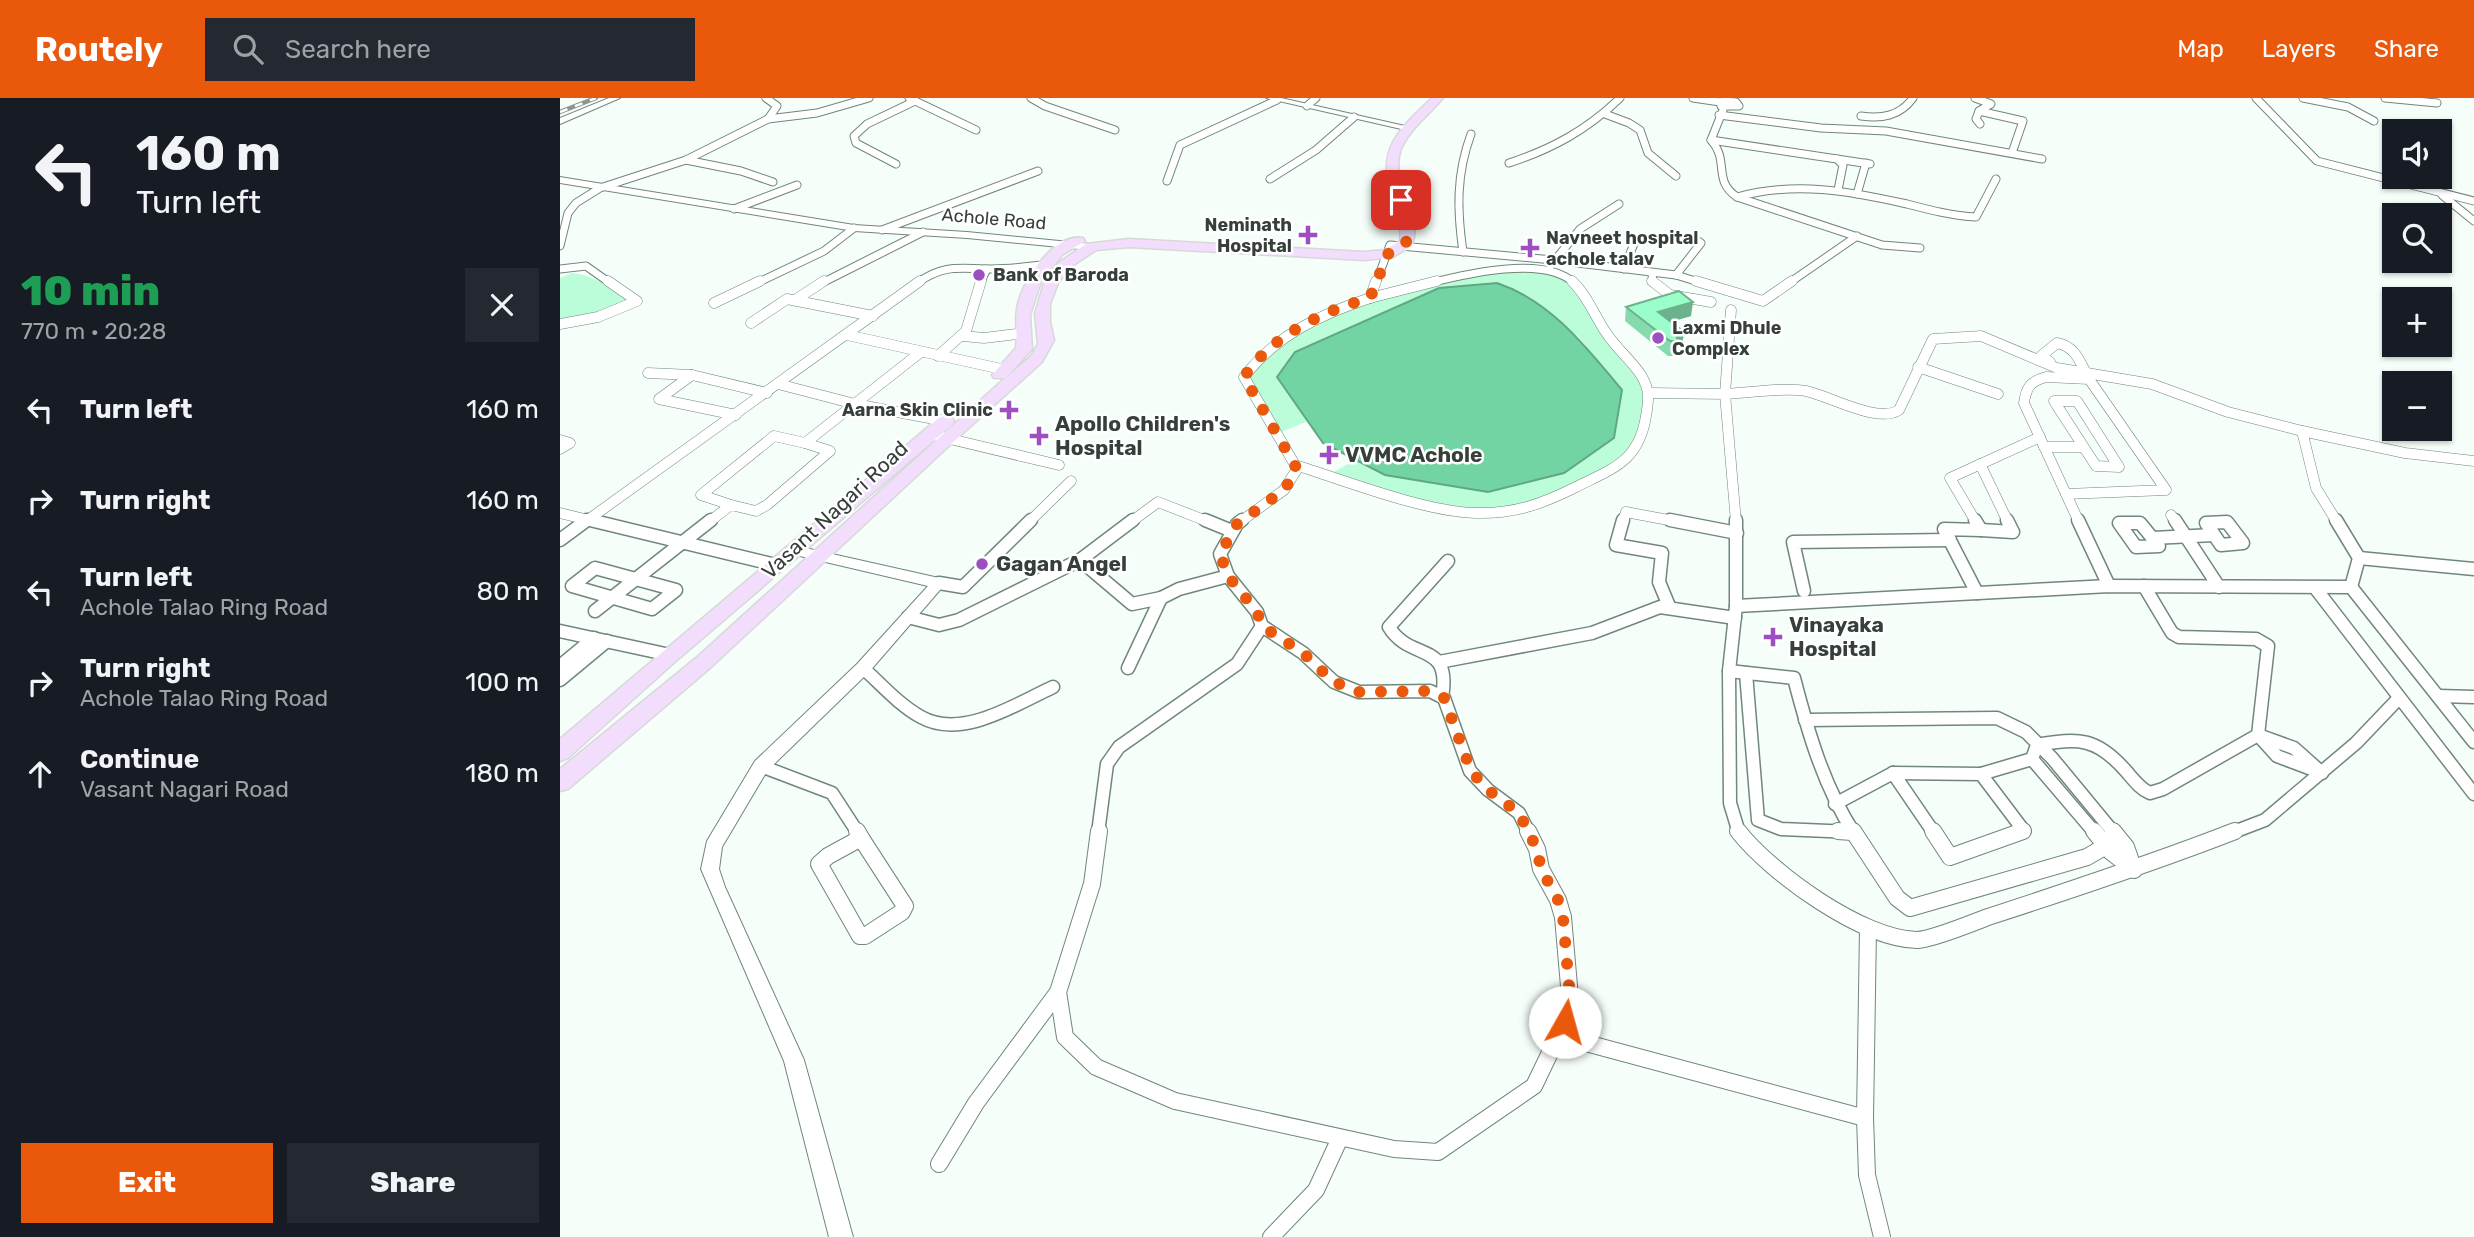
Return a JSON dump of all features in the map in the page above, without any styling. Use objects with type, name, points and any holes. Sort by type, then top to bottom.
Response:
[{"type":"main road","points":[[1393,249],[1408,234],[1391,163],[1396,146],[1425,98]]},
{"type":"main road","points":[[1406,127],[1438,98]]},
{"type":"main road","name":"Achole Road","points":[[1081,244],[1129,243],[1364,256],[1393,249]]},
{"type":"main road","points":[[1042,265],[1081,244]]},
{"type":"main road","name":"Vasant Nagari Road","points":[[560,752],[792,550],[1037,359],[1046,346],[1048,335],[1042,314],[1050,286],[1081,244]]},
{"type":"main road","name":"Vasant Nagari Road","points":[[560,782],[703,663],[818,556],[940,432],[1006,370],[1024,349],[1023,314],[1042,265]]},
{"type":"street","points":[[560,121],[616,98]]},
{"type":"street","points":[[766,98],[777,106],[768,119]]},
{"type":"street","points":[[560,246],[568,213],[576,202],[600,188],[686,160],[768,119],[817,113],[869,98]]},
{"type":"street","points":[[1031,98],[1045,106],[1115,131]]},
{"type":"street","points":[[1307,106],[1316,98]]},
{"type":"street","points":[[1509,163],[1553,149],[1582,133],[1620,98]]},
{"type":"street","points":[[1693,98],[1727,102],[1719,115],[1711,140]]},
{"type":"street","points":[[1861,116],[1885,117],[1901,111],[1913,98]]},
{"type":"street","points":[[1975,98],[1991,104],[1979,111],[1976,120],[1980,124]]},
{"type":"street","points":[[2256,98],[2316,161],[2474,201]]},
{"type":"street","points":[[2303,98],[2348,107],[2374,121]]},
{"type":"street","points":[[2385,98],[2437,103]]},
{"type":"street","points":[[896,164],[856,143],[854,136],[867,124],[912,99],[976,130]]},
{"type":"street","points":[[1167,181],[1180,145],[1274,99],[1406,127]]},
{"type":"street","points":[[1979,111],[2023,121],[2012,153]]},
{"type":"street","points":[[1605,114],[1639,127],[1646,136],[1648,153],[1676,176]]},
{"type":"street","points":[[1719,115],[1821,128],[1886,131],[2042,159]]},
{"type":"street","points":[[1270,180],[1316,150],[1353,117]]},
{"type":"street","points":[[1463,252],[1457,215],[1457,174],[1471,134]]},
{"type":"street","points":[[1711,140],[1868,164],[1858,190]]},
{"type":"street","points":[[1711,140],[1721,154],[1721,184],[1737,197],[1882,245],[1920,248]]},
{"type":"street","points":[[1837,159],[1843,165],[1839,187]]},
{"type":"street","points":[[686,160],[741,171],[773,182]]},
{"type":"street","points":[[882,230],[1038,171]]},
{"type":"street","points":[[1737,197],[1748,192],[1839,187],[1976,217],[1996,179]]},
{"type":"street","name":"Achole Road","points":[[560,180],[854,228],[1081,244]]},
{"type":"street","points":[[734,209],[797,184]]},
{"type":"street","points":[[2439,193],[2474,221]]},
{"type":"street","points":[[1547,271],[1563,243],[1589,220],[1619,204]]},
{"type":"street","points":[[714,303],[824,251],[854,228]]},
{"type":"street","points":[[794,300],[827,277],[923,232]]},
{"type":"street","points":[[1370,298],[1393,249],[1553,260],[1676,275],[1763,301],[1857,236]]},
{"type":"street","points":[[1624,269],[1635,241],[1695,239],[1701,243],[1697,251],[1676,275]]},
{"type":"street","points":[[560,540],[937,269],[957,266],[987,269],[1042,265]]},
{"type":"street","points":[[560,269],[586,266],[637,301],[597,317],[560,324]]},
{"type":"street","points":[[1295,465],[1437,508],[1474,513],[1505,512],[1537,506],[1618,466],[1635,451],[1643,436],[1650,393],[1641,375],[1608,336],[1581,289],[1567,276],[1547,271],[1509,268],[1472,272],[1370,298],[1278,340],[1256,359],[1244,377],[1297,469],[1284,490],[1237,524],[1220,554],[1228,576],[1257,612],[1262,626],[1303,653],[1334,682],[1359,692],[1430,691],[1442,697]]},
{"type":"street","points":[[939,356],[968,328],[978,288],[987,269]]},
{"type":"street","points":[[1652,273],[1651,280],[1658,288],[1679,298],[1710,302]]},
{"type":"street","points":[[751,323],[787,299],[873,316]]},
{"type":"street","points":[[1731,310],[1725,394],[1737,533],[1736,612],[1729,671],[1730,803],[1736,829],[1755,853],[1821,901],[1868,929],[1918,940],[2134,870],[2265,820],[2356,743],[2399,698]]},
{"type":"street","points":[[962,335],[989,338],[1025,333]]},
{"type":"street","points":[[847,335],[1006,370]]},
{"type":"street","points":[[1650,393],[1805,391],[1874,414],[1893,414],[1899,410],[1933,339],[1981,337],[2057,368],[2084,368],[2152,384],[2228,412],[2302,431],[2406,453],[2474,461]]},
{"type":"street","points":[[805,443],[921,352]]},
{"type":"street","points":[[1918,368],[1998,394]]},
{"type":"street","points":[[648,373],[692,375],[767,393]]},
{"type":"street","points":[[692,375],[659,400],[736,415]]},
{"type":"street","points":[[2066,494],[2166,490],[2089,379],[2047,377],[2028,384],[2023,390],[2024,403],[2066,494],[2109,586]]},
{"type":"street","points":[[778,384],[855,404],[940,432],[1059,465]]},
{"type":"street","points":[[1981,530],[1950,478],[1980,464],[2042,442],[2081,447],[2096,466],[2119,467],[2077,401],[2054,401],[2081,447]]},
{"type":"street","points":[[2302,431],[2316,488],[2359,558],[2351,587]]},
{"type":"street","points":[[774,436],[805,443],[830,451],[761,509],[756,511],[701,495],[774,436]]},
{"type":"street","points":[[560,440],[570,443],[560,449]]},
{"type":"street","points":[[1977,593],[1944,529],[2013,532],[1980,464]]},
{"type":"street","points":[[792,550],[963,587],[1071,481]]},
{"type":"street","points":[[908,617],[939,625],[959,620],[1080,560],[1158,502],[1233,531]]},
{"type":"street","points":[[595,611],[731,505]]},
{"type":"street","points":[[1669,606],[1659,582],[1662,553],[1616,545],[1626,512],[1737,533]]},
{"type":"street","points":[[560,513],[776,565]]},
{"type":"street","points":[[2171,515],[2219,587]]},
{"type":"street","points":[[2152,538],[2214,535]]},
{"type":"street","points":[[1804,591],[1793,542],[1950,540]]},
{"type":"street","points":[[2359,558],[2474,569]]},
{"type":"street","points":[[1080,560],[1132,604],[1161,598],[1180,589],[1228,576]]},
{"type":"street","points":[[1058,992],[1065,1037],[1096,1067],[1175,1101],[1394,1149],[1438,1152],[1534,1086],[1571,1009],[1563,917],[1558,900],[1541,869],[1537,849],[1519,813],[1488,790],[1471,771],[1442,697],[1446,675],[1439,662],[1395,636],[1389,627],[1448,561]]},
{"type":"street","points":[[595,568],[676,590],[652,609],[613,598],[572,585],[595,568]]},
{"type":"street","points":[[841,1237],[794,1060],[716,887],[710,869],[713,846],[761,766],[863,668],[939,583]]},
{"type":"street","points":[[1439,662],[1591,633],[1669,606],[1736,612],[1977,593],[2109,586],[2316,589],[2351,587]]},
{"type":"street","points":[[2144,586],[2172,633],[2179,637],[2256,639],[2266,643],[2268,646],[2258,735]]},
{"type":"street","points":[[2351,587],[2474,742]]},
{"type":"street","points":[[2316,589],[2474,794]]},
{"type":"street","points":[[1128,668],[1161,598]]},
{"type":"street","points":[[939,1164],[976,1103],[1058,992],[1092,884],[1107,764],[1119,747],[1237,664],[1262,626]]},
{"type":"street","points":[[560,631],[670,655]]},
{"type":"street","points":[[560,666],[601,640]]},
{"type":"street","points":[[560,680],[601,640]]},
{"type":"street","points":[[863,668],[922,718],[940,725],[967,724],[1053,687]]},
{"type":"street","points":[[1729,671],[1794,678],[1805,720],[1835,804],[1897,898],[1910,908],[2087,857],[2106,846]]},
{"type":"street","points":[[1746,673],[1758,820],[1781,829],[1852,832]]},
{"type":"street","points":[[2438,696],[2474,697]]},
{"type":"street","points":[[1805,720],[1997,718],[2026,732],[2034,752],[2106,846],[2134,870]]},
{"type":"street","points":[[1835,804],[1893,773],[1981,774],[2072,738],[2094,741],[2107,750],[2143,790],[2150,793],[2163,789],[2258,735],[2274,737],[2307,755],[2322,773]]},
{"type":"street","points":[[2034,752],[2052,758],[2126,847],[2134,870]]},
{"type":"street","points":[[761,766],[832,793],[862,838],[905,906],[902,912],[865,936],[857,933],[819,864],[823,859],[862,838]]},
{"type":"street","points":[[1893,773],[1950,857],[2024,831],[1981,774]]},
{"type":"street","points":[[1868,929],[1865,1118],[1867,1175],[1882,1237]]},
{"type":"street","points":[[1560,1036],[1865,1118]]},
{"type":"street","points":[[1270,1237],[1316,1190],[1340,1138]]},
{"type":"shaded area","points":[[1518,269],[1567,276],[1650,393],[1643,436],[1618,466],[1505,512],[1437,508],[1330,474],[1355,460],[1385,475],[1622,390],[1577,335],[1277,377],[1308,421],[1279,433],[1244,377],[1256,359],[1322,318],[1425,283]]},
{"type":"shaded area","points":[[572,273],[610,287],[631,301],[596,316],[560,322],[560,278]]},
{"type":"shaded area","points":[[1497,283],[1534,301],[1551,314],[1581,342],[1622,390],[1614,438],[1564,473],[1488,492],[1385,475],[1323,443],[1277,377],[1295,352],[1439,288]]},
{"type":"building","points":[[1679,291],[1693,302],[1658,312],[1684,332],[1676,335],[1678,341],[1670,341],[1626,307]]},
{"type":"railway","points":[[560,112],[596,98]]},
{"type":"place","name":"Neminath Hospital","points":[[1308,235]]},
{"type":"place","name":"Navneet hospital achole talav","points":[[1530,248]]},
{"type":"place","name":"Bank of Baroda","points":[[979,275]]},
{"type":"place","name":"Laxmi Dhule Complex","points":[[1658,338]]},
{"type":"place","name":"Aarna Skin Clinic","points":[[1009,410]]},
{"type":"place","name":"Apollo Children's Hospital","points":[[1039,436]]},
{"type":"place","name":"VVMC Achole","points":[[1329,455]]},
{"type":"place","name":"Gagan Angel","points":[[982,564]]},
{"type":"place","name":"Vinayaka Hospital","points":[[1773,637]]},
{"type":"route","points":[[1401,200],[1408,240],[1388,254],[1370,298],[1278,340],[1256,359],[1244,377],[1297,469],[1284,490],[1237,524],[1220,554],[1228,576],[1257,612],[1262,626],[1303,653],[1334,682],[1359,692],[1430,691],[1444,698],[1471,771],[1488,790],[1519,813],[1537,849],[1541,869],[1558,900],[1563,917],[1571,1009],[1565,1022]]}]
